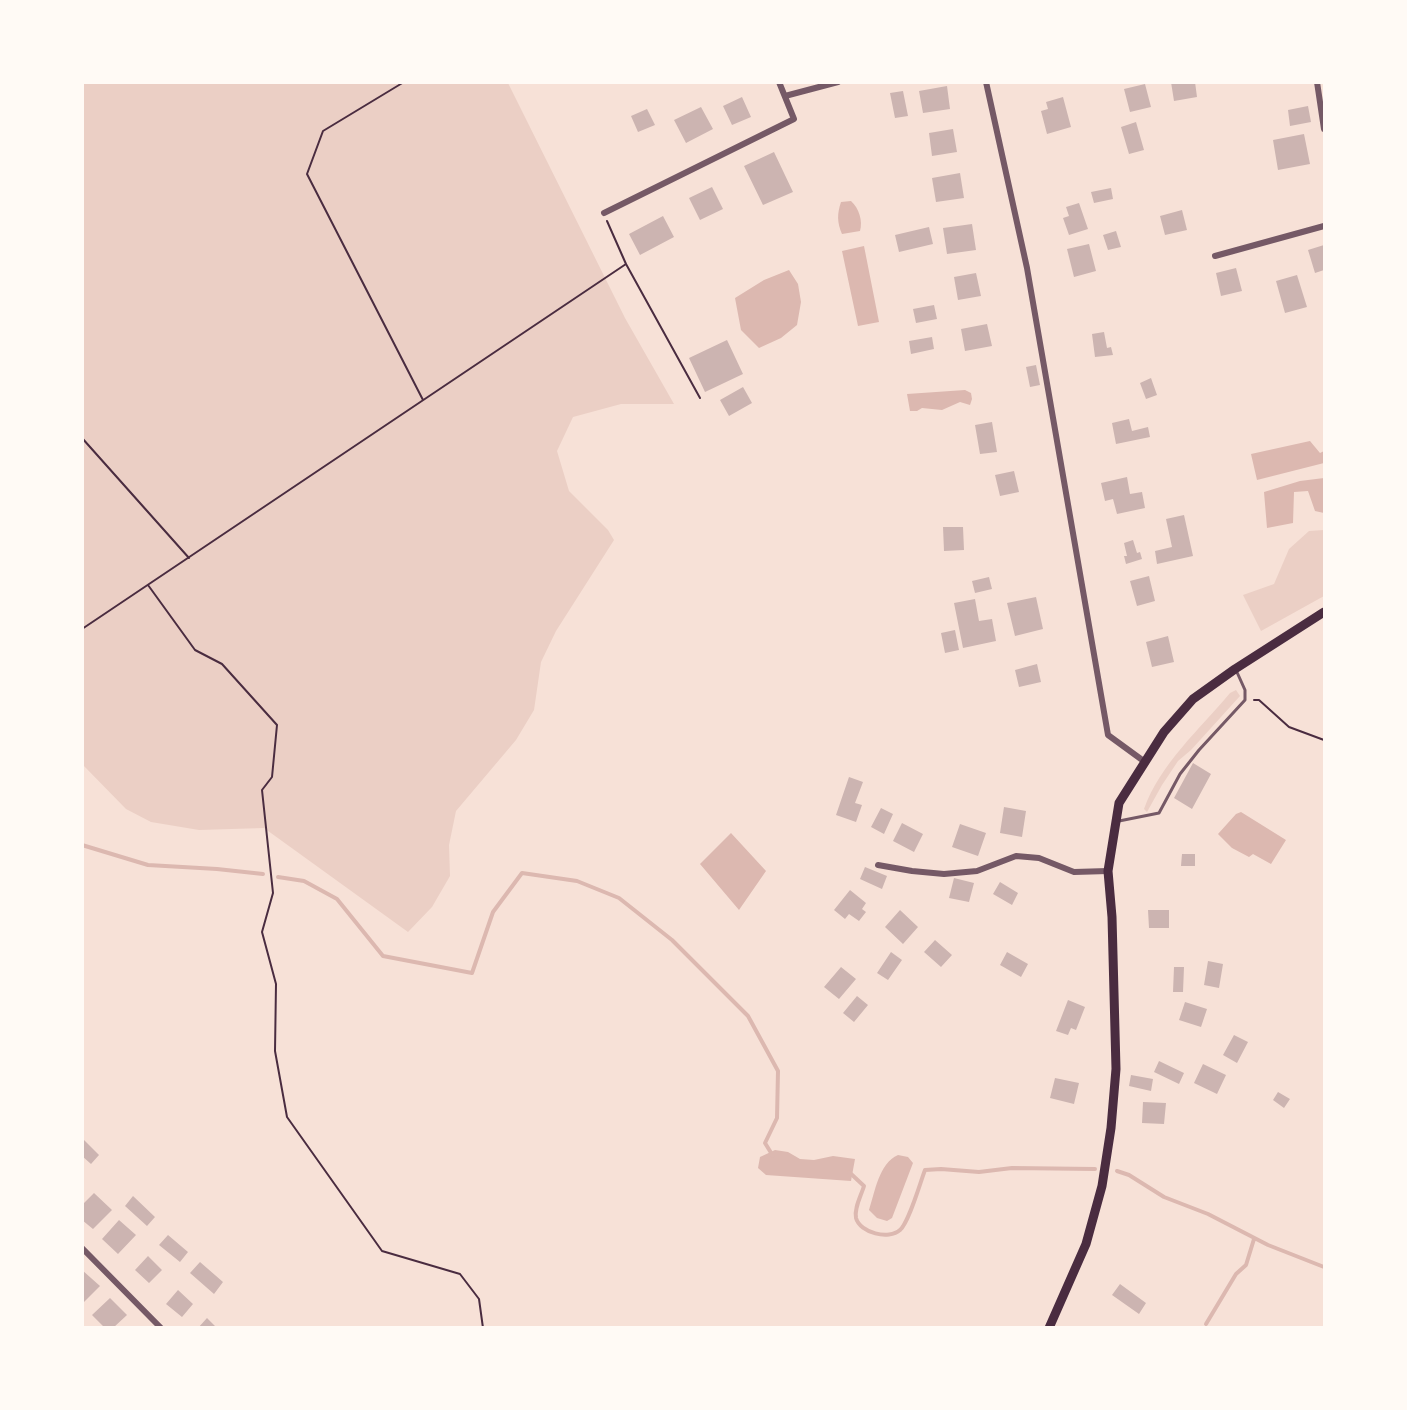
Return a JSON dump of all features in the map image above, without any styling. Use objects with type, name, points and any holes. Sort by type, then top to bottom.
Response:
[{"type":"main road","points":[[1049,1328],[1086,1244],[1102,1186],[1111,1128],[1116,1069],[1112,917],[1108,871],[1119,803],[1164,732],[1194,699],[1235,669],[1324,612]]},
{"type":"street","points":[[604,213],[794,119],[779,82]]},
{"type":"street","points":[[785,96],[838,82]]},
{"type":"street","points":[[986,82],[1029,278],[1108,735],[1145,762]]},
{"type":"street","points":[[1317,82],[1324,129]]},
{"type":"street","points":[[1215,255],[1324,226]]},
{"type":"street","points":[[878,865],[944,874],[977,870],[1016,856],[1039,858],[1074,872],[1108,871]]},
{"type":"street","points":[[82,1248],[161,1328]]},
{"type":"lane","points":[[1116,821],[1159,813],[1186,766],[1245,700],[1245,690],[1235,669]]},
{"type":"path","points":[[404,82],[323,131],[307,174],[423,400]]},
{"type":"path","points":[[604,213],[626,264],[700,398]]},
{"type":"path","points":[[82,629],[626,264]]},
{"type":"path","points":[[82,438],[189,558]]},
{"type":"path","points":[[148,585],[195,650],[222,664],[277,724],[272,777],[262,790],[273,893],[262,932],[276,984],[275,1051],[287,1117],[382,1251],[460,1274],[479,1299],[483,1328]]},
{"type":"path","points":[[1245,700],[1258,700],[1289,727],[1324,740]]},
{"type":"shaded area","points":[[82,83],[508,83],[625,318],[674,404],[621,404],[573,417],[557,451],[569,491],[608,530],[614,540],[556,631],[541,662],[534,710],[516,740],[456,811],[449,845],[450,876],[432,907],[408,932],[264,828],[199,830],[151,822],[126,809],[83,765]]},
{"type":"shaded area","points":[[851,201],[860,215],[860,231],[842,234],[838,222],[841,202]]},
{"type":"shaded area","points":[[864,246],[879,322],[858,326],[842,251]]},
{"type":"shaded area","points":[[789,270],[798,284],[801,302],[797,325],[781,338],[759,348],[741,330],[735,298],[764,280]]},
{"type":"shaded area","points":[[965,390],[971,393],[970,405],[960,402],[942,410],[922,408],[910,411],[907,394]]},
{"type":"shaded area","points":[[1310,441],[1320,453],[1324,451],[1324,463],[1257,480],[1251,454]]},
{"type":"shaded area","points":[[1324,478],[1324,513],[1315,511],[1308,491],[1294,492],[1293,523],[1267,528],[1264,492],[1300,481]]},
{"type":"shaded area","points":[[1324,530],[1324,596],[1261,631],[1243,595],[1274,584],[1289,549],[1309,531]]},
{"type":"shaded area","points":[[1236,690],[1240,696],[1191,750],[1178,761],[1147,812],[1144,809],[1151,793],[1170,762],[1230,693]]},
{"type":"shaded area","points":[[1241,812],[1286,840],[1271,864],[1253,854],[1249,857],[1232,848],[1218,834],[1236,814]]},
{"type":"shaded area","points":[[731,833],[766,871],[739,910],[700,864]]},
{"type":"shaded area","points":[[775,1150],[788,1152],[800,1159],[814,1160],[833,1156],[855,1159],[851,1181],[766,1175],[758,1168],[760,1157]]},
{"type":"shaded area","points":[[898,1155],[908,1157],[913,1163],[892,1218],[887,1221],[877,1218],[869,1210],[882,1171],[886,1164]]},
{"type":"building","points":[[1171,82],[1195,82],[1197,97],[1174,101]]},
{"type":"building","points":[[1145,84],[1151,107],[1130,112],[1124,89]]},
{"type":"building","points":[[947,86],[950,109],[923,113],[919,91]]},
{"type":"building","points":[[903,91],[908,116],[895,118],[890,93]]},
{"type":"building","points":[[742,97],[751,117],[732,125],[723,106]]},
{"type":"building","points":[[1063,97],[1071,127],[1047,134],[1041,111],[1048,109],[1046,102]]},
{"type":"building","points":[[1308,106],[1311,122],[1290,126],[1288,110]]},
{"type":"building","points":[[701,107],[713,129],[686,143],[674,120]]},
{"type":"building","points":[[647,109],[655,125],[638,132],[631,116]]},
{"type":"building","points":[[1136,122],[1144,150],[1129,154],[1121,127]]},
{"type":"building","points":[[953,129],[957,152],[932,156],[929,133]]},
{"type":"building","points":[[1304,134],[1310,164],[1278,170],[1273,140]]},
{"type":"building","points":[[774,152],[793,192],[763,205],[744,166]]},
{"type":"building","points":[[960,173],[964,198],[936,202],[932,178]]},
{"type":"building","points":[[712,187],[723,209],[700,220],[689,198]]},
{"type":"building","points":[[1111,188],[1113,199],[1094,203],[1091,192]]},
{"type":"building","points":[[1079,203],[1088,229],[1069,235],[1063,218],[1069,216],[1066,207]]},
{"type":"building","points":[[1182,210],[1187,230],[1165,235],[1160,216]]},
{"type":"building","points":[[663,216],[674,237],[640,255],[629,234]]},
{"type":"building","points":[[972,224],[976,250],[947,254],[943,228]]},
{"type":"building","points":[[929,227],[933,244],[899,252],[895,235]]},
{"type":"building","points":[[1116,231],[1121,247],[1108,250],[1103,235]]},
{"type":"building","points":[[1089,244],[1096,271],[1074,277],[1067,249]]},
{"type":"building","points":[[1324,245],[1324,270],[1315,273],[1308,250]]},
{"type":"building","points":[[1236,268],[1242,291],[1221,296],[1216,273]]},
{"type":"building","points":[[976,273],[981,296],[958,300],[954,277]]},
{"type":"building","points":[[1297,275],[1307,307],[1285,313],[1276,281]]},
{"type":"building","points":[[934,305],[937,319],[916,323],[913,309]]},
{"type":"building","points":[[987,324],[992,346],[965,351],[961,329]]},
{"type":"building","points":[[1104,332],[1107,348],[1111,347],[1113,355],[1095,357],[1092,334]]},
{"type":"building","points":[[932,337],[934,349],[911,354],[909,341]]},
{"type":"building","points":[[727,340],[743,374],[705,392],[689,358]]},
{"type":"building","points":[[1036,365],[1040,385],[1030,387],[1026,367]]},
{"type":"building","points":[[1151,378],[1157,395],[1146,399],[1140,383]]},
{"type":"building","points":[[743,387],[752,403],[729,416],[720,400]]},
{"type":"building","points":[[1129,419],[1132,431],[1148,427],[1150,437],[1116,444],[1112,423]]},
{"type":"building","points":[[992,422],[997,452],[980,454],[975,425]]},
{"type":"building","points":[[1014,471],[1019,492],[1000,496],[995,475]]},
{"type":"building","points":[[1127,477],[1130,494],[1142,492],[1145,508],[1117,514],[1113,499],[1105,501],[1101,483]]},
{"type":"building","points":[[1184,515],[1193,556],[1157,564],[1155,551],[1172,547],[1166,519]]},
{"type":"building","points":[[943,527],[963,527],[964,550],[944,551]]},
{"type":"building","points":[[1133,540],[1137,553],[1140,552],[1142,559],[1126,564],[1124,543]]},
{"type":"building","points":[[1149,576],[1155,601],[1137,606],[1130,581]]},
{"type":"building","points":[[989,577],[992,589],[975,593],[972,581]]},
{"type":"building","points":[[1036,597],[1043,629],[1015,636],[1007,603]]},
{"type":"building","points":[[975,599],[979,621],[992,619],[996,641],[963,648],[954,603]]},
{"type":"building","points":[[955,630],[959,650],[945,653],[941,633]]},
{"type":"building","points":[[1168,636],[1174,662],[1152,667],[1146,642]]},
{"type":"building","points":[[1037,664],[1041,682],[1019,687],[1015,670]]},
{"type":"building","points":[[1193,763],[1211,774],[1192,809],[1174,798]]},
{"type":"building","points":[[849,777],[863,782],[855,803],[862,805],[856,822],[836,815]]},
{"type":"building","points":[[1004,807],[1026,811],[1022,837],[1000,833]]},
{"type":"building","points":[[881,808],[893,814],[884,834],[871,827]]},
{"type":"building","points":[[902,823],[923,834],[914,852],[893,841]]},
{"type":"building","points":[[960,824],[986,833],[978,856],[952,847]]},
{"type":"building","points":[[1182,854],[1195,854],[1195,866],[1181,866]]},
{"type":"building","points":[[865,867],[887,876],[882,889],[860,879]]},
{"type":"building","points":[[954,878],[974,883],[969,902],[949,898]]},
{"type":"building","points":[[1000,882],[1018,893],[1012,905],[993,894]]},
{"type":"building","points":[[850,890],[866,903],[862,909],[866,912],[859,921],[849,914],[845,919],[834,910]]},
{"type":"building","points":[[900,910],[918,927],[903,944],[885,927]]},
{"type":"building","points":[[1148,910],[1169,910],[1169,928],[1149,928]]},
{"type":"building","points":[[935,940],[952,955],[941,967],[924,952]]},
{"type":"building","points":[[891,952],[902,960],[888,980],[877,973]]},
{"type":"building","points":[[1007,952],[1028,964],[1021,977],[1000,965]]},
{"type":"building","points":[[1208,961],[1223,964],[1219,988],[1204,985]]},
{"type":"building","points":[[841,967],[856,979],[839,999],[824,987]]},
{"type":"building","points":[[1174,967],[1184,967],[1183,992],[1173,992]]},
{"type":"building","points":[[857,996],[868,1005],[854,1022],[843,1013]]},
{"type":"building","points":[[1068,1000],[1085,1007],[1076,1030],[1071,1028],[1068,1035],[1056,1031]]},
{"type":"building","points":[[1185,1002],[1207,1009],[1201,1027],[1179,1020]]},
{"type":"building","points":[[1234,1035],[1248,1042],[1237,1063],[1223,1055]]},
{"type":"building","points":[[1159,1061],[1184,1073],[1179,1084],[1154,1072]]},
{"type":"building","points":[[1203,1064],[1226,1075],[1217,1094],[1194,1083]]},
{"type":"building","points":[[1131,1075],[1153,1079],[1151,1091],[1129,1086]]},
{"type":"building","points":[[1055,1078],[1079,1083],[1074,1104],[1050,1098]]},
{"type":"building","points":[[1278,1092],[1290,1099],[1284,1108],[1273,1100]]},
{"type":"building","points":[[1143,1102],[1166,1103],[1164,1124],[1142,1123]]},
{"type":"building","points":[[82,1138],[99,1155],[91,1164],[82,1156]]},
{"type":"building","points":[[94,1193],[112,1210],[93,1229],[82,1220],[82,1205]]},
{"type":"building","points":[[133,1196],[155,1217],[147,1226],[125,1206]]},
{"type":"building","points":[[119,1220],[136,1235],[118,1254],[102,1239]]},
{"type":"building","points":[[168,1235],[188,1252],[180,1262],[159,1245]]},
{"type":"building","points":[[148,1256],[162,1270],[149,1283],[135,1270]]},
{"type":"building","points":[[200,1262],[223,1282],[214,1294],[190,1273]]},
{"type":"building","points":[[82,1270],[100,1286],[82,1304]]},
{"type":"building","points":[[1120,1284],[1146,1303],[1139,1314],[1112,1295]]},
{"type":"building","points":[[178,1290],[193,1304],[182,1317],[166,1304]]},
{"type":"building","points":[[110,1298],[127,1315],[113,1328],[105,1328],[92,1315]]},
{"type":"building","points":[[207,1318],[217,1328],[198,1328]]},
{"type":"waterway","points":[[82,845],[148,865],[263,874]]},
{"type":"waterway","points":[[278,877],[304,881],[337,899],[383,956],[472,973],[493,912],[522,873],[577,881],[619,898],[672,940],[748,1016],[778,1071],[777,1118],[765,1143],[773,1156]]},
{"type":"waterway","points":[[849,1172],[864,1186],[858,1202],[856,1218],[863,1228],[882,1235],[895,1233],[903,1226],[911,1211],[925,1170],[979,1172],[1012,1168],[1095,1169]]},
{"type":"waterway","points":[[1117,1171],[1129,1175],[1164,1197],[1208,1214],[1268,1245],[1324,1267]]},
{"type":"waterway","points":[[1206,1324],[1236,1274],[1246,1265],[1254,1239]]}]
